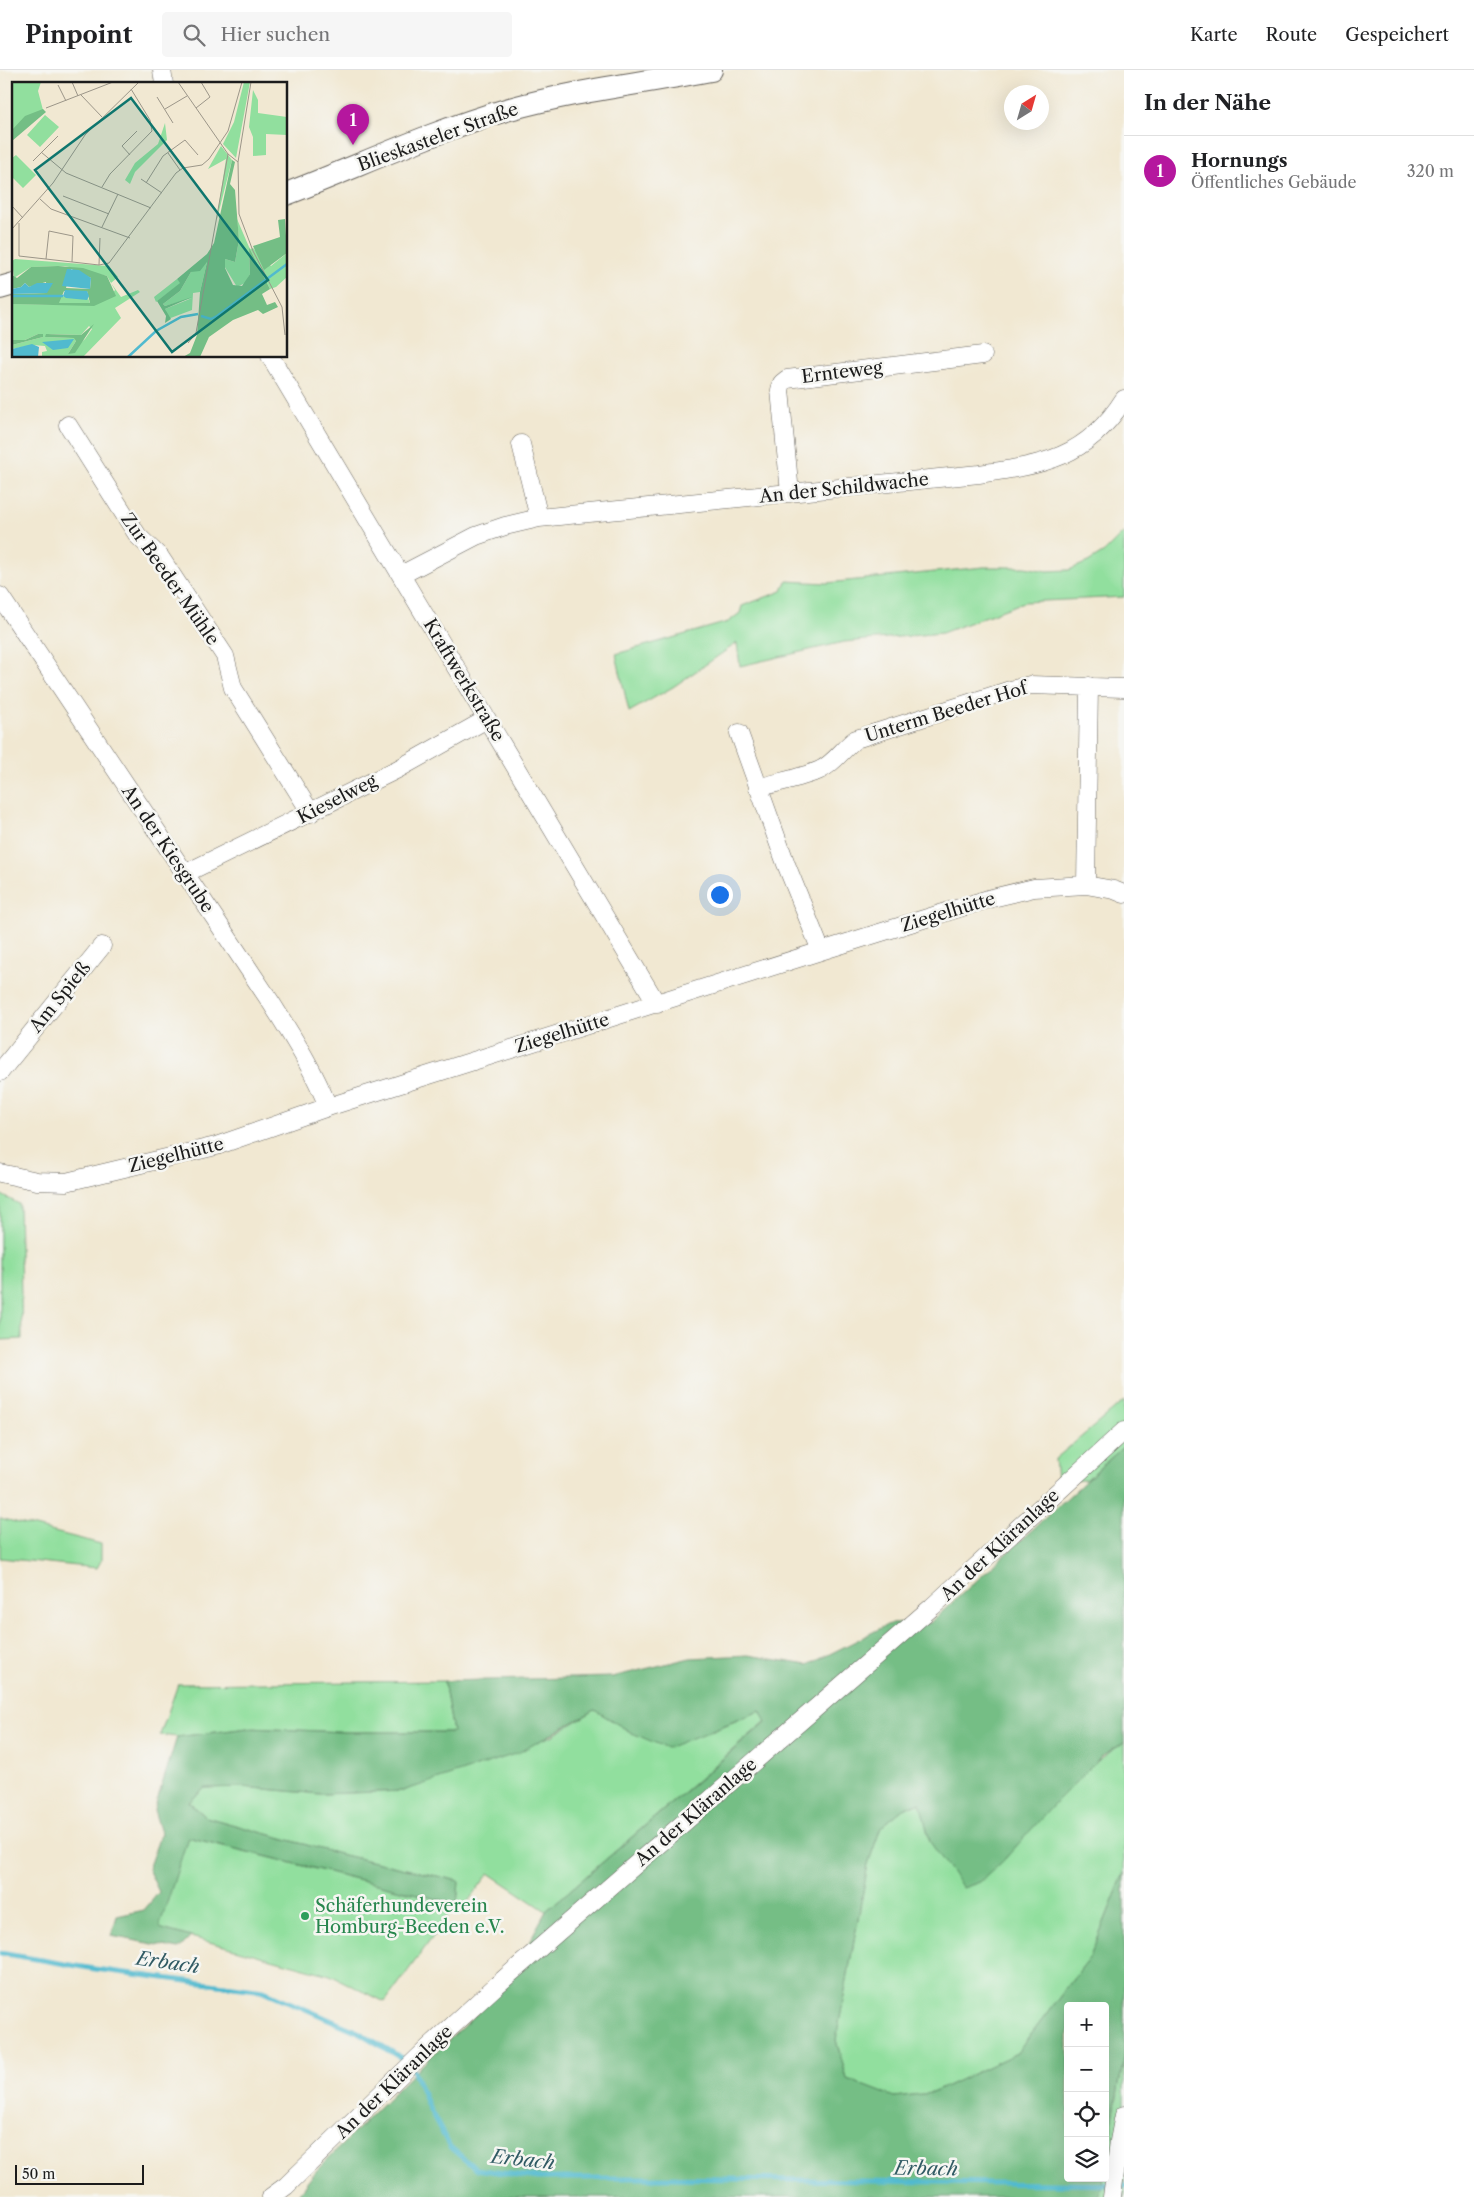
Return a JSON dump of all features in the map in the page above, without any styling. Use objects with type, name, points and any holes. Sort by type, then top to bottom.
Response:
[{"type":"street","name":"Blieskasteler Straße","points":[[288,193],[453,128],[506,110],[710,70]]},
{"type":"street","name":"Ernteweg","points":[[790,493],[780,390],[782,383],[788,379],[983,355]]},
{"type":"street","name":"Kraftwerkstraße","points":[[271,358],[657,1004]]},
{"type":"street","name":"An der Schildwache","points":[[401,575],[476,536],[505,526],[540,518],[979,474],[1046,463],[1070,452],[1092,436],[1113,417],[1124,399]]},
{"type":"street","name":"Zur Beeder Mühle","points":[[68,425],[138,536],[160,557],[225,656],[233,688],[311,813]]},
{"type":"street","points":[[521,444],[540,518]]},
{"type":"street","name":"An der Kiesgrube","points":[[0,596],[303,1053],[328,1107]]},
{"type":"street","name":"Unterm Beeder Hof","points":[[758,788],[820,770],[835,760],[847,745],[856,739],[1030,685],[1124,688]]},
{"type":"street","points":[[1086,885],[1089,686]]},
{"type":"street","name":"Kieselweg","points":[[184,874],[398,769],[487,719]]},
{"type":"street","points":[[739,733],[758,788],[821,951]]},
{"type":"street","name":"Ziegelhütte","points":[[0,1173],[36,1181],[66,1182],[216,1146],[328,1107],[821,951],[988,900],[1034,888],[1086,885],[1114,890],[1124,894]]},
{"type":"street","name":"Am Spieß","points":[[0,1072],[102,946]]},
{"type":"street","name":"An der Kläranlage","points":[[271,2197],[286,2186],[496,1984],[932,1607],[1124,1431]]},
{"type":"street","points":[[1112,2197],[1117,2152],[1124,2115]]},
{"type":"green space","points":[[1124,532],[1124,597],[1024,602],[942,633],[844,642],[740,666],[737,643],[673,687],[629,712],[616,654],[728,622],[740,613],[742,606],[782,591],[786,581],[827,583],[984,567],[1025,567],[1047,571],[1069,570],[1088,562],[1104,552]]},
{"type":"green space","points":[[0,1194],[19,1204],[22,1339],[0,1340]]},
{"type":"green space","points":[[1124,1401],[1124,1446],[1086,1480],[1057,1481],[1055,1459]]},
{"type":"green space","points":[[1124,1446],[1124,1743],[1103,1755],[1058,1800],[1002,1862],[980,1882],[963,1888],[930,1842],[920,1802],[903,1809],[881,1827],[868,1864],[836,2040],[847,2079],[894,2097],[932,2093],[1017,2053],[1090,1957],[1124,1873],[1124,2056],[1109,2140],[1109,2002],[1064,2002],[1064,2182],[1102,2182],[1099,2197],[296,2197],[316,2171],[402,2084],[504,1988],[546,1911],[766,1722],[760,1711],[667,1748],[632,1733],[595,1710],[518,1753],[403,1791],[321,1794],[242,1787],[205,1788],[189,1802],[206,1817],[339,1854],[459,1881],[457,1904],[188,1837],[159,1928],[191,1937],[179,1949],[111,1936],[117,1916],[144,1910],[159,1892],[148,1869],[161,1833],[154,1810],[177,1737],[248,1728],[344,1732],[453,1732],[444,1681],[612,1677],[690,1658],[748,1655],[808,1665],[889,1624],[930,1623]]},
{"type":"green space","points":[[0,1518],[101,1544],[101,1561],[97,1568],[0,1558]]},
{"type":"green space","points":[[444,1681],[453,1732],[344,1732],[248,1728],[177,1737],[160,1735],[178,1684]]},
{"type":"green space","points":[[595,1710],[632,1733],[706,1733],[760,1711],[766,1721],[546,1911],[489,1873],[464,1907],[457,1904],[459,1881],[339,1854],[206,1817],[189,1802],[205,1788],[242,1787],[321,1794],[403,1791],[552,1736]]},
{"type":"green space","points":[[1124,1743],[1124,1873],[1090,1957],[1017,2053],[932,2093],[893,2097],[847,2079],[836,2040],[868,1864],[881,1827],[903,1809],[921,1802],[930,1842],[1002,1862],[1074,1782],[1089,1768]]},
{"type":"green space","name":"Schäferhundeverein Homburg-Beeden e.V.","points":[[187,1837],[457,1904],[385,2002],[330,1975],[158,1928]]},
{"type":"green space","points":[[1124,2056],[1124,2197],[1099,2197],[1102,2182],[1109,2182],[1109,2140]]},
{"type":"waterway","name":"Erbach","points":[[0,1953],[95,1969],[264,1991],[358,2032],[409,2062]]},
{"type":"waterway","name":"Erbach","points":[[413,2069],[428,2106],[450,2147],[476,2169],[538,2178],[666,2178],[1124,2185]]},
{"type":"place","name":"Hornungs","points":[[353,145]]},
{"type":"place","name":"Schäferhundeverein Homburg-Beeden e.V.","points":[[305,1916]]}]
